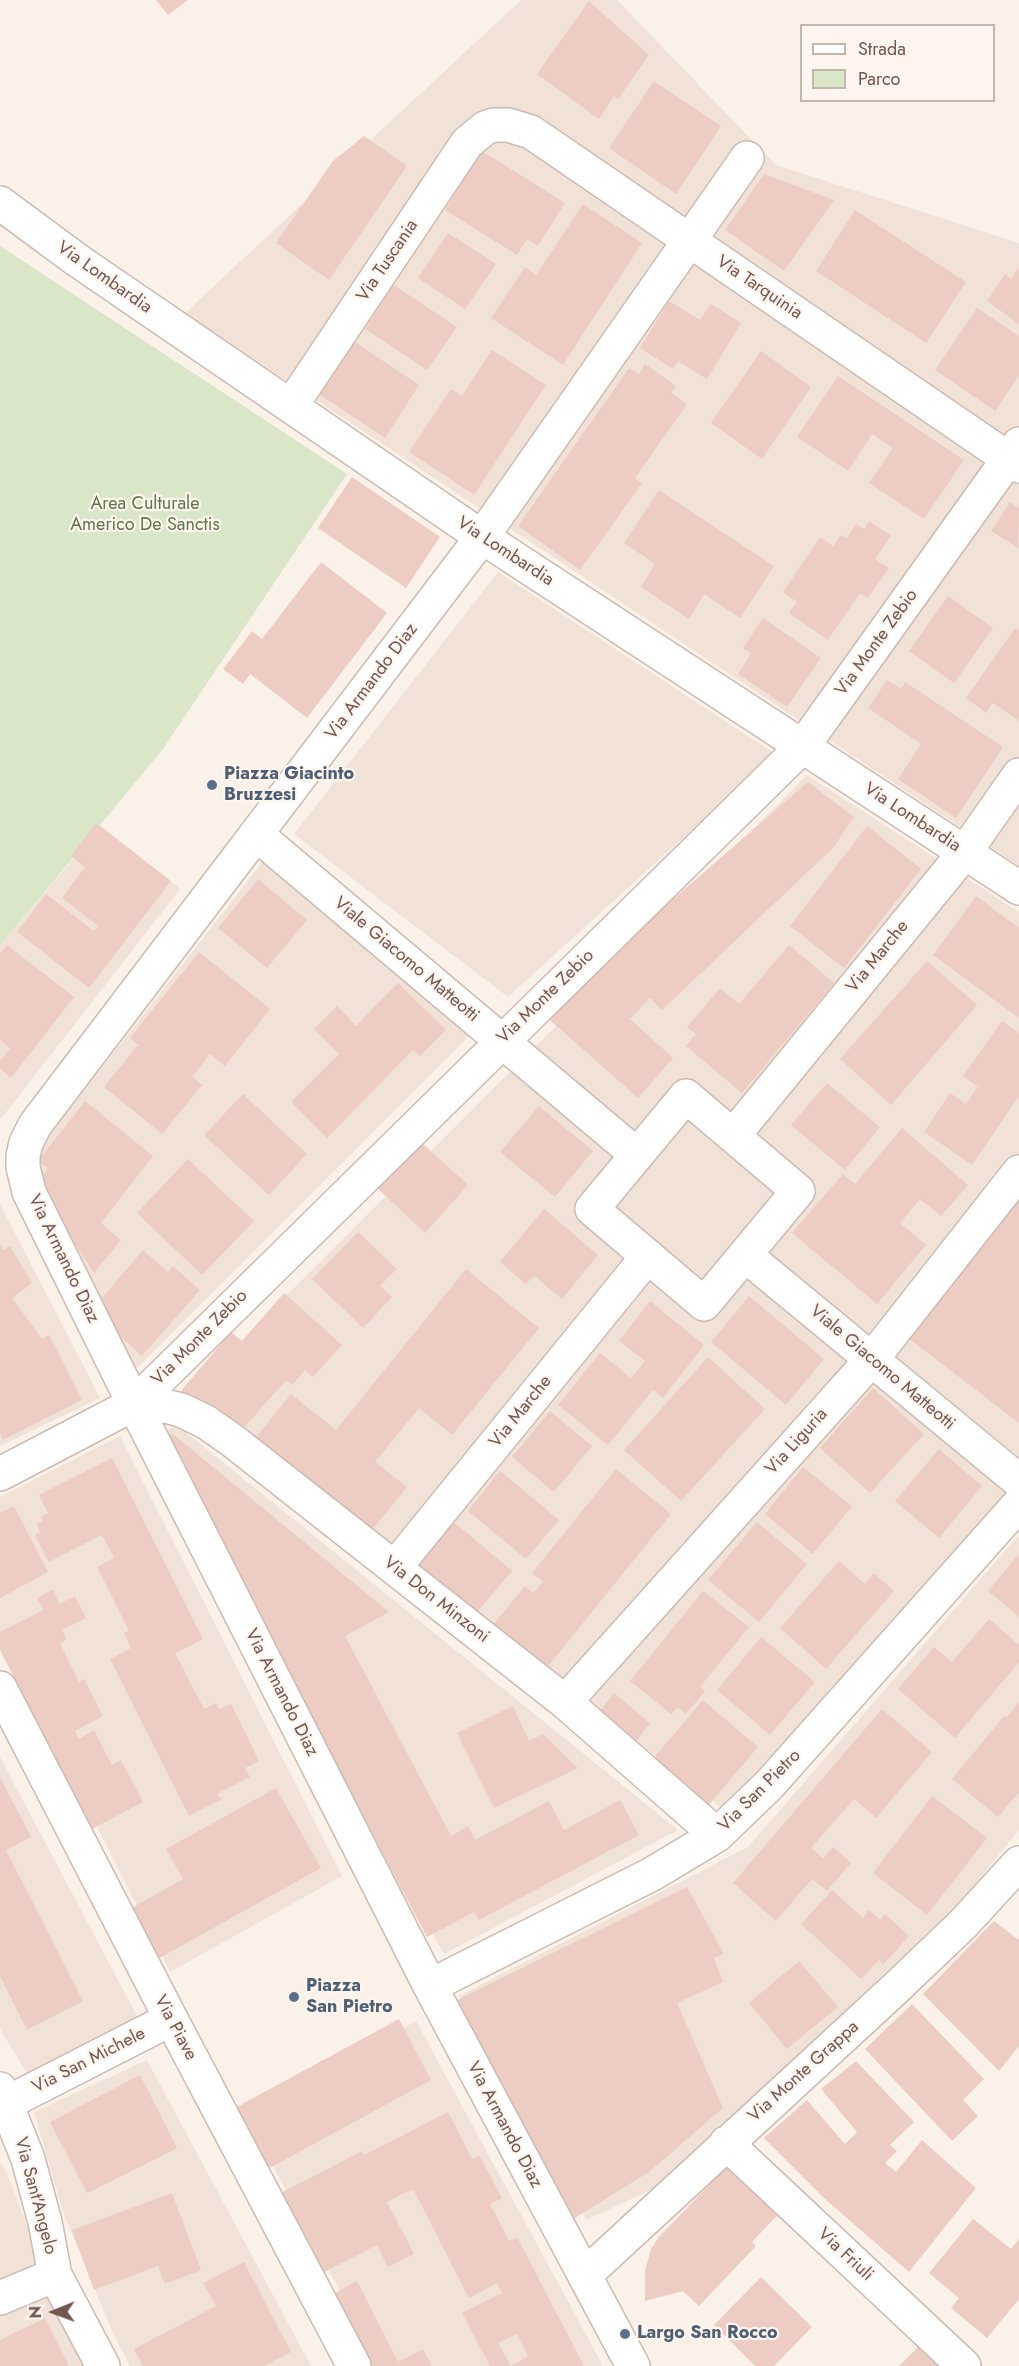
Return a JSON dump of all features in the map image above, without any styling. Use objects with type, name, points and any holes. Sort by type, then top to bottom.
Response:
[{"type":"street","name":"Via Tarquinia","points":[[494,125],[508,125],[531,132],[690,241],[1015,456]]},
{"type":"street","name":"Via Tuscania","points":[[291,406],[467,143],[476,134],[494,125]]},
{"type":"street","name":"Via Armando Diaz","points":[[633,2366],[430,1986],[134,1404],[29,1192],[23,1167],[23,1156],[26,1143],[35,1125],[482,537],[747,158]]},
{"type":"street","name":"Via Lombardia","points":[[0,203],[87,267],[482,537],[1019,888]]},
{"type":"street","name":"Via Monte Zebio","points":[[0,1474],[134,1404],[803,746],[1015,456]]},
{"type":"street","name":"Via Marche","points":[[733,1136],[965,852],[1019,776]]},
{"type":"street","name":"Viale Giacomo Matteotti","points":[[256,834],[637,1155]]},
{"type":"street","points":[[686,1096],[733,1136],[798,1191],[704,1304],[592,1209],[686,1096]]},
{"type":"street","name":"Via Liguria","points":[[565,1702],[872,1359],[1019,1172]]},
{"type":"street","name":"Viale Giacomo Matteotti","points":[[745,1255],[1019,1481]]},
{"type":"street","name":"Via Marche","points":[[395,1567],[648,1256]]},
{"type":"street","name":"Via Don Minzoni","points":[[134,1404],[165,1406],[181,1410],[206,1422],[233,1441],[565,1702],[717,1835]]},
{"type":"street","name":"Via San Pietro","points":[[430,1986],[652,1874],[717,1835],[761,1794],[1019,1504]]},
{"type":"street","name":"Via Piave","points":[[0,1688],[354,2366]]},
{"type":"street","name":"Via Monte Grappa","points":[[585,2275],[933,1953],[1019,1863]]},
{"type":"street","name":"Via San Michele","points":[[4,2096],[171,2019]]},
{"type":"street","name":"Via Sant'Angelo","points":[[4,2096],[37,2189],[55,2275],[103,2366]]},
{"type":"street","name":"Via Friuli","points":[[726,2143],[964,2366]]},
{"type":"street","points":[[5,2287],[55,2275]]},
{"type":"shaded area","points":[[521,0],[617,0],[776,165],[1019,243],[1019,866],[185,313]]},
{"type":"shaded area","points":[[498,572],[775,754],[508,997],[294,834]]},
{"type":"shaded area","points":[[807,775],[1019,912],[1019,1478],[729,1814],[192,1390]]},
{"type":"shaded area","points":[[101,826],[180,889],[0,1120],[0,946]]},
{"type":"shaded area","points":[[264,860],[469,1036],[136,1369],[30,1160]]},
{"type":"shaded area","points":[[0,1204],[100,1398],[0,1446]]},
{"type":"shaded area","points":[[177,1425],[678,1830],[444,1954],[161,1434]]},
{"type":"shaded area","points":[[120,1436],[342,1876],[170,1972],[0,1634],[0,1497]]},
{"type":"shaded area","points":[[1019,1535],[1019,1830],[959,1904],[655,2188],[586,2220],[459,1996],[748,1847]]},
{"type":"shaded area","points":[[0,1757],[138,2018],[27,2073],[0,2029]]},
{"type":"shaded area","points":[[416,2021],[603,2366],[380,2366],[247,2117]]},
{"type":"shaded area","points":[[147,2060],[311,2366],[130,2366],[112,2331],[63,2212],[34,2112]]},
{"type":"shaded area","points":[[0,2162],[6,2171],[58,2307],[89,2366],[0,2366]]},
{"type":"green space","name":"Area Culturale Americo De Sanctis","points":[[0,246],[347,474],[163,749],[0,946]]},
{"type":"building","points":[[156,0],[188,0],[168,15]]},
{"type":"building","points":[[589,1],[649,55],[618,99],[614,96],[599,119],[537,74]]},
{"type":"building","points":[[654,81],[721,126],[676,194],[609,148]]},
{"type":"building","points":[[364,136],[407,166],[329,280],[276,243],[333,161]]},
{"type":"building","points":[[482,151],[565,203],[538,246],[527,239],[517,255],[445,210]]},
{"type":"building","points":[[764,174],[834,200],[784,271],[725,230]]},
{"type":"building","points":[[583,204],[642,243],[563,365],[491,318],[525,267],[536,275]]},
{"type":"building","points":[[855,210],[966,282],[926,343],[816,271]]},
{"type":"building","points":[[448,233],[496,264],[465,309],[418,278]]},
{"type":"building","points":[[1019,267],[1019,324],[987,301],[1005,274],[1011,279]]},
{"type":"building","points":[[394,285],[457,327],[427,370],[365,329]]},
{"type":"building","points":[[669,301],[700,320],[711,304],[741,323],[707,379],[678,361],[673,369],[640,348]]},
{"type":"building","points":[[977,308],[1019,336],[1019,375],[995,411],[935,370]]},
{"type":"building","points":[[355,342],[419,385],[385,438],[320,395]]},
{"type":"building","points":[[492,350],[546,385],[474,495],[409,452],[451,389],[462,396]]},
{"type":"building","points":[[761,351],[811,387],[762,459],[711,423]]},
{"type":"building","points":[[645,364],[676,386],[671,393],[687,404],[635,478],[642,483],[580,570],[518,526],[629,368],[639,374]]},
{"type":"building","points":[[838,376],[964,460],[924,519],[869,483],[893,448],[872,434],[848,471],[797,437]]},
{"type":"building","points":[[352,477],[440,537],[406,588],[318,528]]},
{"type":"building","points":[[659,490],[774,566],[740,618],[704,594],[689,619],[641,587],[655,564],[624,543]]},
{"type":"building","points":[[1010,502],[1019,508],[1018,548],[991,531]]},
{"type":"building","points":[[869,521],[891,536],[875,559],[889,568],[868,598],[860,593],[828,640],[789,613],[797,602],[783,592],[820,537],[833,546],[841,535],[847,538],[856,524],[864,529]]},
{"type":"building","points":[[321,562],[387,613],[307,718],[250,674],[243,684],[223,669],[252,631],[262,639]]},
{"type":"building","points":[[948,596],[993,628],[954,683],[909,651]]},
{"type":"building","points":[[763,618],[821,658],[787,707],[738,674],[751,654],[743,648]]},
{"type":"building","points":[[1015,628],[1019,630],[1019,721],[993,703],[986,713],[966,698]]},
{"type":"building","points":[[887,680],[901,689],[905,682],[1003,747],[956,818],[898,779],[921,744],[868,708]]},
{"type":"building","points":[[808,782],[854,817],[833,848],[662,1010],[650,998],[630,1019],[673,1058],[638,1098],[542,1013]]},
{"type":"building","points":[[96,823],[171,881],[89,988],[17,932],[46,894],[94,931],[98,926],[62,898],[85,867],[71,856]]},
{"type":"building","points":[[867,826],[921,869],[844,968],[790,926]]},
{"type":"building","points":[[258,879],[307,920],[267,968],[218,928]]},
{"type":"building","points":[[976,896],[1019,928],[1019,1018],[933,955]]},
{"type":"building","points":[[7,945],[74,997],[11,1078],[0,1068],[0,1061],[10,1048],[0,1040],[0,954]]},
{"type":"building","points":[[789,945],[834,983],[742,1093],[686,1046],[696,1034],[687,1027],[720,988],[739,1004]]},
{"type":"building","points":[[199,952],[270,1009],[225,1066],[210,1054],[192,1077],[202,1085],[162,1134],[104,1087],[138,1045],[130,1038]]},
{"type":"building","points":[[927,961],[977,1005],[891,1105],[840,1059]]},
{"type":"building","points":[[398,983],[446,1030],[420,1056],[413,1050],[327,1138],[291,1102],[339,1054],[314,1029],[337,1006],[356,1026]]},
{"type":"building","points":[[1002,1021],[1019,1033],[1019,1096],[972,1165],[924,1132],[950,1093],[966,1104],[977,1087],[987,1094],[963,1076]]},
{"type":"building","points":[[827,1083],[880,1127],[845,1170],[791,1125]]},
{"type":"building","points":[[243,1094],[307,1154],[269,1195],[204,1135]]},
{"type":"building","points":[[85,1101],[153,1156],[101,1223],[121,1240],[94,1273],[36,1184],[48,1169],[38,1161]]},
{"type":"building","points":[[539,1106],[593,1151],[555,1197],[500,1152]]},
{"type":"building","points":[[902,1128],[968,1185],[941,1216],[920,1199],[900,1223],[926,1245],[877,1304],[792,1233],[843,1174],[855,1184]]},
{"type":"building","points":[[420,1141],[468,1185],[425,1233],[377,1188]]},
{"type":"building","points":[[188,1159],[254,1221],[202,1275],[137,1213]]},
{"type":"building","points":[[1014,1199],[1019,1202],[1019,1423],[908,1338]]},
{"type":"building","points":[[544,1209],[598,1255],[562,1299],[534,1276],[526,1284],[500,1262]]},
{"type":"building","points":[[358,1232],[397,1269],[380,1286],[392,1297],[363,1328],[312,1279]]},
{"type":"building","points":[[0,1244],[3,1250],[10,1246],[32,1283],[12,1298],[42,1339],[49,1335],[82,1400],[3,1440],[0,1433]]},
{"type":"building","points":[[143,1250],[168,1272],[173,1266],[200,1290],[142,1356],[104,1322],[96,1305]]},
{"type":"building","points":[[466,1269],[539,1328],[452,1435],[419,1408],[375,1462],[407,1487],[368,1535],[252,1442],[291,1394],[336,1430]]},
{"type":"building","points":[[284,1293],[342,1345],[313,1377],[305,1370],[292,1385],[286,1380],[235,1438],[181,1391],[231,1332],[242,1341]]},
{"type":"building","points":[[749,1296],[824,1359],[786,1405],[711,1342]]},
{"type":"building","points":[[650,1301],[704,1345],[663,1398],[653,1390],[608,1445],[558,1405],[600,1353],[631,1378],[645,1361],[619,1341]]},
{"type":"building","points":[[708,1357],[765,1409],[681,1501],[624,1450]]},
{"type":"building","points":[[873,1388],[924,1434],[870,1493],[820,1448]]},
{"type":"building","points":[[550,1411],[592,1446],[554,1492],[512,1457]]},
{"type":"building","points":[[173,1434],[389,1612],[345,1636],[451,1836],[468,1826],[475,1840],[549,1801],[564,1830],[620,1800],[639,1835],[479,1920],[474,1912],[427,1937],[163,1439]]},
{"type":"building","points":[[939,1449],[982,1486],[939,1538],[895,1501]]},
{"type":"building","points":[[112,1458],[203,1639],[175,1653],[204,1709],[216,1703],[219,1709],[231,1704],[259,1761],[245,1768],[250,1777],[217,1794],[222,1799],[189,1816],[110,1659],[131,1648],[124,1633],[129,1631],[97,1567],[114,1558],[102,1535],[49,1562],[35,1535],[40,1532],[37,1524],[43,1521],[41,1517],[48,1513],[39,1495]]},
{"type":"building","points":[[803,1467],[852,1506],[813,1554],[765,1514]]},
{"type":"building","points":[[616,1469],[671,1514],[541,1675],[488,1631],[525,1586],[533,1593],[543,1582],[532,1573]]},
{"type":"building","points":[[500,1471],[559,1520],[526,1559],[468,1511]]},
{"type":"building","points":[[14,1506],[48,1572],[0,1598],[0,1513]]},
{"type":"building","points":[[454,1522],[512,1571],[471,1619],[414,1570]]},
{"type":"building","points":[[757,1522],[807,1564],[759,1622],[708,1580]]},
{"type":"building","points":[[1019,1554],[1019,1617],[988,1591]]},
{"type":"building","points":[[839,1561],[865,1584],[874,1573],[894,1591],[826,1669],[780,1628]]},
{"type":"building","points":[[53,1589],[59,1604],[75,1596],[86,1618],[62,1630],[67,1639],[60,1643],[79,1682],[84,1679],[103,1716],[75,1731],[79,1739],[94,1730],[112,1765],[121,1760],[143,1802],[92,1829],[0,1650],[0,1632],[44,1610],[37,1598]]},
{"type":"building","points":[[703,1591],[749,1627],[700,1687],[705,1691],[686,1714],[678,1707],[671,1714],[630,1681]]},
{"type":"building","points":[[989,1619],[1019,1645],[1019,1662],[955,1738],[898,1689],[934,1647],[952,1662]]},
{"type":"building","points":[[761,1637],[815,1682],[770,1735],[717,1690]]},
{"type":"building","points":[[614,1693],[650,1723],[631,1748],[594,1719]]},
{"type":"building","points":[[703,1700],[758,1747],[708,1806],[653,1759]]},
{"type":"building","points":[[1019,1702],[1019,1792],[998,1817],[952,1779],[1004,1716],[1007,1717]]},
{"type":"building","points":[[513,1706],[529,1741],[543,1734],[578,1768],[494,1808],[457,1733]]},
{"type":"building","points":[[882,1709],[932,1752],[876,1818],[854,1799],[811,1848],[823,1858],[833,1847],[851,1863],[827,1891],[812,1879],[776,1921],[733,1883]]},
{"type":"building","points":[[0,1777],[31,1837],[6,1850],[83,2001],[27,2030],[0,1976]]},
{"type":"building","points":[[276,1788],[321,1868],[156,1960],[128,1910],[183,1879],[166,1849]]},
{"type":"building","points":[[932,1796],[987,1838],[927,1915],[873,1873]]},
{"type":"building","points":[[687,1887],[724,1954],[714,1958],[723,1982],[677,2003],[723,2108],[649,2172],[570,2221],[455,2001]]},
{"type":"building","points":[[832,1890],[863,1918],[869,1910],[880,1920],[885,1914],[909,1936],[883,1965],[879,1960],[861,1979],[801,1924]]},
{"type":"building","points":[[994,1921],[1019,1940],[1019,2046],[999,2071],[923,1994]]},
{"type":"building","points":[[799,1961],[838,2007],[787,2049],[749,2003]]},
{"type":"building","points":[[912,2004],[984,2079],[963,2100],[978,2116],[952,2141],[865,2049]]},
{"type":"building","points":[[399,2019],[431,2080],[266,2170],[233,2109]]},
{"type":"building","points":[[856,2061],[914,2122],[890,2145],[897,2151],[885,2163],[896,2172],[922,2140],[976,2188],[909,2272],[825,2199],[764,2138],[807,2100],[845,2144],[857,2132],[821,2089]]},
{"type":"building","points":[[140,2075],[177,2148],[87,2193],[50,2122]]},
{"type":"building","points":[[448,2112],[472,2159],[479,2155],[502,2198],[490,2204],[509,2241],[517,2237],[584,2366],[511,2366],[490,2366],[462,2313],[502,2293],[497,2283],[469,2298],[413,2189],[387,2202],[414,2254],[388,2267],[377,2245],[320,2274],[279,2194],[362,2151],[364,2155]],"holes":[[[517,2334],[528,2356],[511,2366],[498,2343]]]},
{"type":"building","points":[[732,2161],[783,2209],[752,2242],[756,2246],[699,2306],[683,2291],[645,2301],[645,2270],[651,2249],[659,2237]]},
{"type":"building","points":[[172,2193],[201,2270],[165,2284],[158,2266],[94,2290],[72,2230]]},
{"type":"building","points":[[973,2219],[1011,2249],[1019,2239],[1019,2299],[987,2338],[951,2308],[959,2298],[929,2273]]},
{"type":"building","points":[[244,2262],[291,2352],[264,2366],[143,2366],[134,2349],[216,2306],[203,2283]]},
{"type":"building","points":[[761,2277],[812,2327],[774,2366],[755,2366],[714,2325]]},
{"type":"building","points":[[357,2281],[398,2362],[423,2349],[432,2366],[372,2366],[335,2293]]},
{"type":"building","points":[[45,2318],[69,2366],[0,2366],[0,2340]]},
{"type":"building","points":[[923,2342],[947,2366],[899,2366]]},
{"type":"place","name":"Piazza Giacinto Bruzzesi","points":[[212,785]]},
{"type":"place","name":"Piazza San Pietro","points":[[294,1997]]},
{"type":"place","name":"Largo San Rocco","points":[[625,2334]]}]
